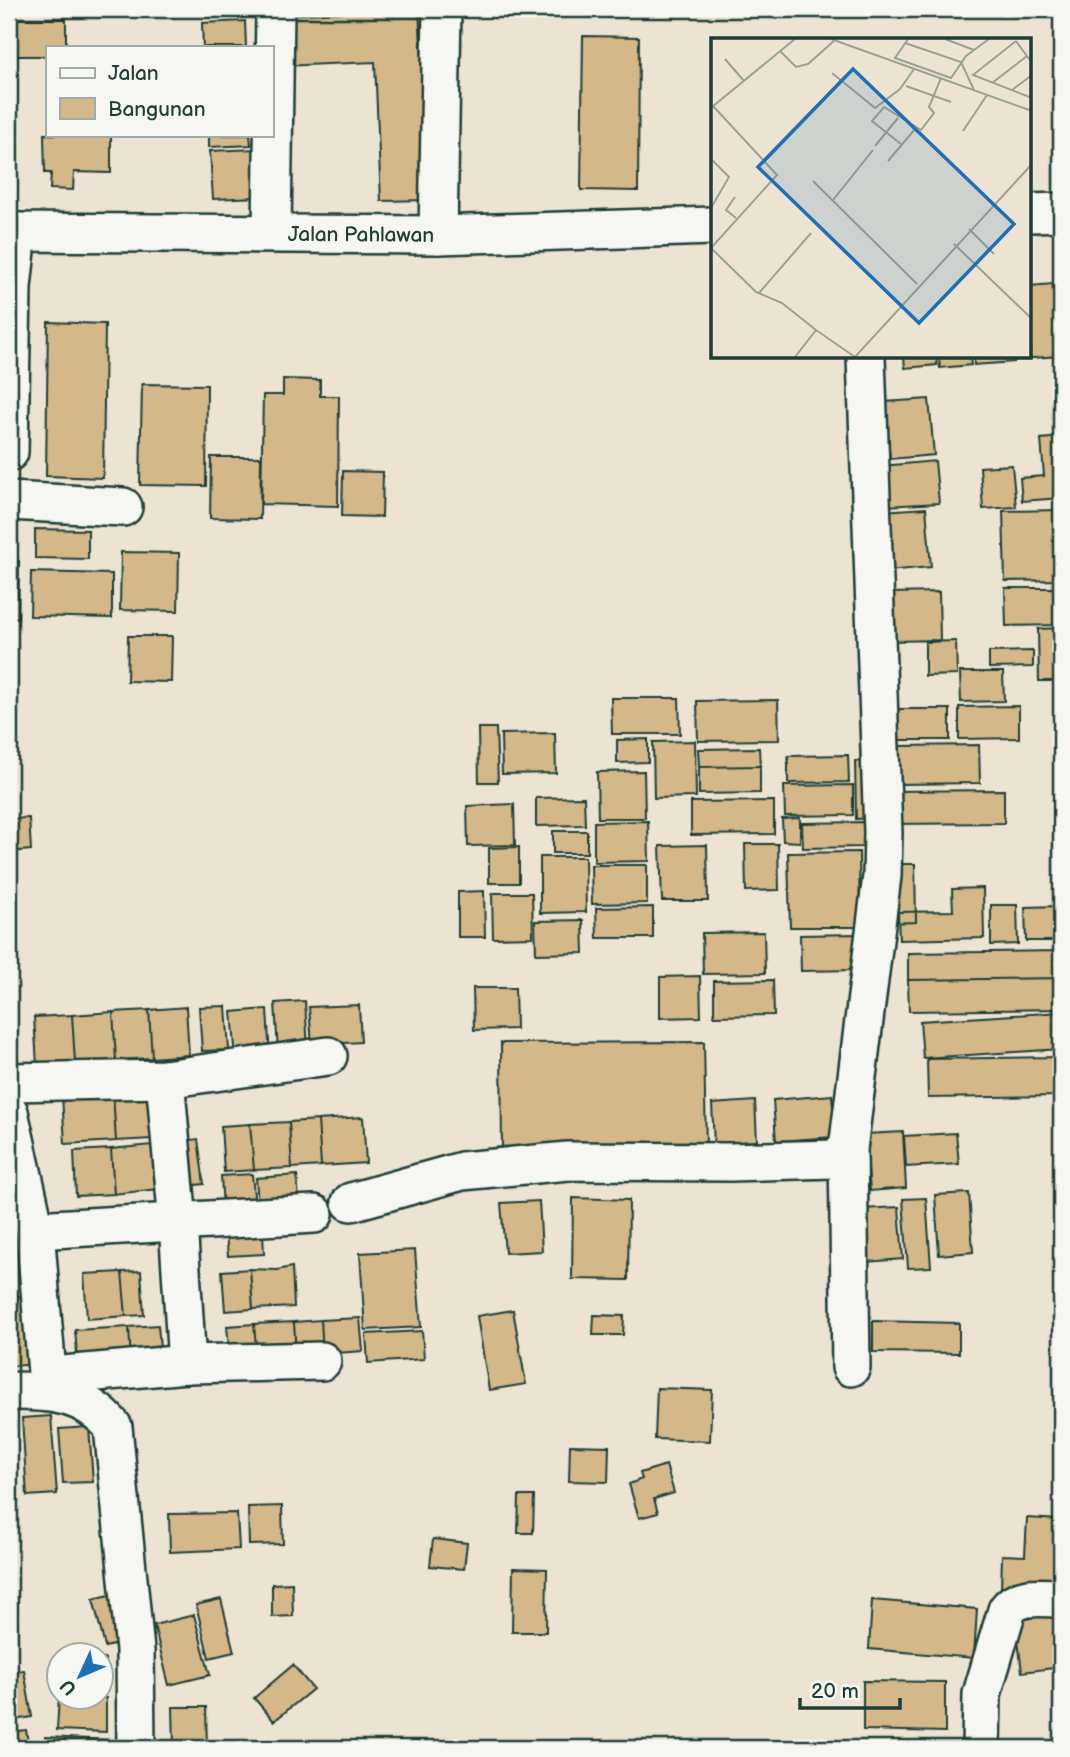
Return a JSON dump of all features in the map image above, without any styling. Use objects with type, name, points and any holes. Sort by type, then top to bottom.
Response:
[{"type":"street","points":[[272,232],[275,9]]},
{"type":"street","points":[[438,235],[442,9]]},
{"type":"street","points":[[1032,213],[1061,212]]},
{"type":"street","name":"Jalan Pahlawan","points":[[13,232],[438,235],[711,226]]},
{"type":"street","points":[[9,452],[13,232]]},
{"type":"street","points":[[851,1367],[848,1149],[882,876],[883,833],[866,359]]},
{"type":"street","points":[[9,501],[123,507]]},
{"type":"street","points":[[9,1082],[165,1079],[328,1056]]},
{"type":"street","points":[[165,1079],[187,1364]]},
{"type":"street","points":[[9,1112],[34,1230],[47,1373],[52,1376],[187,1364],[322,1361]]},
{"type":"street","points":[[351,1202],[462,1171],[568,1161],[834,1159],[848,1149]]},
{"type":"street","points":[[34,1230],[314,1214]]},
{"type":"street","points":[[9,1391],[42,1391],[81,1400],[102,1413],[113,1427],[135,1650],[136,1748]]},
{"type":"street","points":[[981,1748],[982,1695],[1007,1610],[1013,1602],[1027,1597],[1061,1598]]},
{"type":"building","points":[[419,9],[429,200],[381,201],[375,62],[281,66],[279,15]]},
{"type":"building","points":[[9,19],[66,19],[66,46],[46,46],[46,56],[9,56]]},
{"type":"building","points":[[245,21],[246,46],[203,46],[202,23]]},
{"type":"building","points":[[583,36],[639,37],[638,191],[581,190]]},
{"type":"building","points":[[44,134],[111,136],[111,173],[74,172],[73,190],[50,189],[51,173],[45,173]]},
{"type":"building","points":[[209,136],[250,136],[251,145],[209,147]]},
{"type":"building","points":[[257,149],[259,197],[213,199],[210,151]]},
{"type":"building","points":[[1053,284],[1058,356],[1032,358],[1032,286]]},
{"type":"building","points":[[1057,299],[1061,299],[1061,350]]},
{"type":"building","points":[[48,322],[105,324],[103,478],[46,476]]},
{"type":"building","points":[[904,359],[936,359],[937,365],[905,368]]},
{"type":"building","points":[[939,359],[970,359],[971,365],[940,368]]},
{"type":"building","points":[[974,359],[1014,359],[1014,362],[974,365]]},
{"type":"building","points":[[283,379],[320,380],[320,396],[339,396],[338,506],[261,504],[263,395],[283,395]]},
{"type":"building","points":[[142,384],[207,385],[206,486],[140,485]]},
{"type":"building","points":[[929,399],[934,455],[890,459],[885,402]]},
{"type":"building","points":[[1061,437],[1061,498],[1022,501],[1020,478],[1044,476],[1041,439]]},
{"type":"building","points":[[211,457],[261,457],[260,519],[210,518]]},
{"type":"building","points":[[935,461],[939,503],[885,506],[882,466]]},
{"type":"building","points":[[1012,465],[1016,507],[983,509],[980,467]]},
{"type":"building","points":[[343,471],[383,472],[382,517],[342,516]]},
{"type":"building","points":[[926,508],[931,567],[886,571],[882,511]]},
{"type":"building","points":[[1060,510],[1061,580],[1005,581],[1003,511]]},
{"type":"building","points":[[35,529],[88,530],[88,559],[35,558]]},
{"type":"building","points":[[121,552],[179,553],[178,611],[120,610]]},
{"type":"building","points":[[9,561],[19,561],[18,618],[9,617]]},
{"type":"building","points":[[31,572],[112,574],[112,618],[30,616]]},
{"type":"building","points":[[1005,588],[1057,588],[1057,625],[1006,626]]},
{"type":"building","points":[[939,592],[940,640],[890,641],[889,593]]},
{"type":"building","points":[[1061,628],[1061,681],[1039,681],[1038,629]]},
{"type":"building","points":[[128,636],[172,636],[171,682],[127,681]]},
{"type":"building","points":[[956,641],[957,675],[925,676],[925,642]]},
{"type":"building","points":[[1033,651],[1033,667],[989,668],[989,652]]},
{"type":"building","points":[[960,672],[1003,672],[1004,701],[961,702]]},
{"type":"building","points":[[611,698],[679,698],[680,734],[612,734]]},
{"type":"building","points":[[778,700],[779,740],[698,741],[697,701]]},
{"type":"building","points":[[1019,706],[1019,738],[959,739],[959,707]]},
{"type":"building","points":[[886,709],[950,709],[950,740],[886,740]]},
{"type":"building","points":[[478,728],[496,728],[498,782],[479,782]]},
{"type":"building","points":[[555,733],[556,773],[502,774],[501,734]]},
{"type":"building","points":[[648,739],[648,762],[617,763],[617,740]]},
{"type":"building","points":[[695,741],[696,797],[654,798],[653,742]]},
{"type":"building","points":[[979,745],[980,783],[899,784],[898,746]]},
{"type":"building","points":[[759,748],[760,766],[699,767],[698,749]]},
{"type":"building","points":[[848,755],[849,782],[788,783],[788,756]]},
{"type":"building","points":[[855,761],[874,761],[875,818],[856,819]]},
{"type":"building","points":[[760,766],[760,793],[699,794],[699,767]]},
{"type":"building","points":[[644,771],[645,818],[598,818],[597,772]]},
{"type":"building","points":[[853,785],[853,815],[785,816],[784,786]]},
{"type":"building","points":[[1004,790],[1004,823],[890,824],[889,791]]},
{"type":"building","points":[[584,797],[585,825],[536,826],[536,798]]},
{"type":"building","points":[[774,801],[774,834],[691,835],[691,802]]},
{"type":"building","points":[[514,804],[515,845],[468,846],[467,806]]},
{"type":"building","points":[[29,818],[31,850],[9,852],[9,819]]},
{"type":"building","points":[[800,818],[800,842],[783,841],[782,819]]},
{"type":"building","points":[[648,821],[649,861],[594,862],[594,822]]},
{"type":"building","points":[[864,822],[864,847],[803,848],[802,823]]},
{"type":"building","points":[[553,831],[587,831],[587,853],[553,853]]},
{"type":"building","points":[[745,844],[778,844],[779,890],[746,891]]},
{"type":"building","points":[[707,845],[708,901],[662,901],[660,846]]},
{"type":"building","points":[[519,847],[519,883],[489,883],[489,848]]},
{"type":"building","points":[[859,852],[860,927],[790,927],[788,853]]},
{"type":"building","points":[[540,857],[585,857],[586,912],[540,913]]},
{"type":"building","points":[[884,864],[915,864],[916,922],[886,923]]},
{"type":"building","points":[[591,865],[647,865],[647,903],[592,904]]},
{"type":"building","points":[[983,888],[984,938],[899,940],[898,912],[953,911],[952,889]]},
{"type":"building","points":[[484,891],[485,937],[458,937],[458,892]]},
{"type":"building","points":[[492,893],[532,893],[533,937],[493,938]]},
{"type":"building","points":[[991,905],[1017,905],[1018,944],[991,945]]},
{"type":"building","points":[[1061,906],[1061,941],[1026,941],[1025,907]]},
{"type":"building","points":[[653,907],[653,938],[597,938],[596,908]]},
{"type":"building","points":[[583,920],[584,953],[536,954],[535,921]]},
{"type":"building","points":[[764,932],[765,973],[703,974],[702,933]]},
{"type":"building","points":[[858,934],[859,970],[801,971],[800,935]]},
{"type":"building","points":[[1061,951],[1061,978],[908,980],[908,953]]},
{"type":"building","points":[[700,976],[701,1017],[660,1018],[660,977]]},
{"type":"building","points":[[1061,978],[1061,1009],[909,1011],[908,980]]},
{"type":"building","points":[[773,980],[774,1015],[714,1016],[714,981]]},
{"type":"building","points":[[473,988],[515,988],[516,1029],[474,1030]]},
{"type":"building","points":[[305,1001],[308,1050],[278,1052],[275,1003]]},
{"type":"building","points":[[359,1005],[361,1042],[312,1045],[309,1007]]},
{"type":"building","points":[[226,1006],[229,1050],[202,1051],[199,1007]]},
{"type":"building","points":[[186,1007],[189,1055],[152,1058],[149,1010]]},
{"type":"building","points":[[267,1009],[270,1057],[236,1059],[232,1012]]},
{"type":"building","points":[[149,1010],[152,1058],[116,1060],[113,1012]]},
{"type":"building","points":[[113,1012],[116,1060],[75,1062],[72,1015]]},
{"type":"building","points":[[1061,1012],[1061,1049],[923,1058],[920,1021]]},
{"type":"building","points":[[72,1015],[75,1062],[37,1065],[34,1017]]},
{"type":"building","points":[[704,1042],[706,1149],[502,1150],[501,1043]]},
{"type":"building","points":[[1061,1057],[1061,1096],[928,1098],[927,1059]]},
{"type":"building","points":[[149,1091],[152,1139],[116,1141],[113,1093]]},
{"type":"building","points":[[113,1093],[116,1141],[65,1144],[62,1096]]},
{"type":"building","points":[[832,1095],[835,1137],[776,1141],[773,1100]]},
{"type":"building","points":[[755,1101],[757,1141],[714,1144],[712,1104]]},
{"type":"building","points":[[363,1117],[366,1163],[321,1166],[318,1120]]},
{"type":"building","points":[[318,1120],[321,1166],[292,1168],[289,1122]]},
{"type":"building","points":[[289,1122],[292,1168],[254,1170],[250,1124]]},
{"type":"building","points":[[250,1124],[254,1170],[224,1172],[221,1126]]},
{"type":"building","points":[[903,1132],[906,1188],[870,1191],[865,1134]]},
{"type":"building","points":[[956,1133],[959,1164],[906,1167],[904,1136]]},
{"type":"building","points":[[198,1139],[204,1184],[158,1189],[152,1145]]},
{"type":"building","points":[[152,1145],[158,1189],[114,1194],[111,1149]]},
{"type":"building","points":[[111,1149],[114,1194],[76,1196],[74,1151]]},
{"type":"building","points":[[252,1174],[255,1207],[223,1209],[221,1176]]},
{"type":"building","points":[[297,1175],[300,1213],[259,1216],[256,1178]]},
{"type":"building","points":[[969,1193],[973,1252],[939,1255],[935,1195]]},
{"type":"building","points":[[573,1198],[629,1200],[628,1280],[572,1279]]},
{"type":"building","points":[[926,1198],[931,1267],[908,1268],[903,1199]]},
{"type":"building","points":[[539,1201],[542,1251],[505,1253],[501,1203]]},
{"type":"building","points":[[899,1207],[903,1259],[866,1262],[862,1209]]},
{"type":"building","points":[[263,1232],[264,1254],[228,1256],[226,1234]]},
{"type":"building","points":[[415,1250],[421,1327],[365,1330],[360,1253]]},
{"type":"building","points":[[292,1267],[294,1307],[253,1309],[250,1269],[277,1270]]},
{"type":"building","points":[[250,1269],[253,1309],[225,1311],[222,1271]]},
{"type":"building","points":[[141,1271],[144,1315],[126,1316],[122,1272]]},
{"type":"building","points":[[122,1272],[126,1316],[87,1319],[84,1274]]},
{"type":"building","points":[[37,1295],[41,1364],[9,1366],[9,1297]]},
{"type":"building","points":[[513,1310],[526,1384],[489,1390],[477,1316]]},
{"type":"building","points":[[594,1315],[624,1316],[623,1335],[593,1335]]},
{"type":"building","points":[[360,1318],[363,1351],[323,1354],[321,1320]]},
{"type":"building","points":[[321,1320],[323,1354],[296,1355],[294,1322]]},
{"type":"building","points":[[873,1321],[959,1323],[959,1353],[873,1352]]},
{"type":"building","points":[[294,1322],[296,1355],[257,1358],[254,1324]]},
{"type":"building","points":[[254,1324],[257,1358],[230,1360],[227,1326]]},
{"type":"building","points":[[158,1325],[161,1360],[131,1362],[129,1327]]},
{"type":"building","points":[[129,1327],[131,1362],[78,1366],[75,1330]]},
{"type":"building","points":[[422,1331],[424,1359],[368,1363],[366,1334]]},
{"type":"building","points":[[657,1388],[712,1390],[710,1441],[655,1439]]},
{"type":"building","points":[[51,1416],[57,1494],[27,1496],[22,1418]]},
{"type":"building","points":[[89,1427],[93,1482],[63,1483],[59,1429]]},
{"type":"building","points":[[570,1445],[609,1446],[608,1482],[569,1481]]},
{"type":"building","points":[[666,1465],[674,1493],[654,1499],[658,1513],[639,1518],[629,1484],[642,1479],[640,1473]]},
{"type":"building","points":[[519,1496],[534,1496],[533,1533],[518,1533]]},
{"type":"building","points":[[282,1506],[283,1544],[249,1545],[248,1507]]},
{"type":"building","points":[[237,1513],[239,1549],[170,1552],[169,1514]]},
{"type":"building","points":[[1027,1518],[1061,1520],[1057,1594],[1001,1591],[1002,1555],[1025,1556]]},
{"type":"building","points":[[433,1539],[467,1543],[464,1569],[430,1566]]},
{"type":"building","points":[[513,1568],[547,1569],[546,1632],[512,1632]]},
{"type":"building","points":[[292,1583],[293,1616],[272,1617],[272,1584]]},
{"type":"building","points":[[114,1594],[126,1642],[116,1644],[116,1642],[104,1642],[93,1599]]},
{"type":"building","points":[[221,1599],[234,1652],[209,1658],[196,1605]]},
{"type":"building","points":[[872,1600],[977,1609],[974,1658],[869,1649]]},
{"type":"building","points":[[1061,1611],[1061,1667],[1022,1672],[1015,1617]]},
{"type":"building","points":[[194,1615],[210,1675],[169,1685],[154,1625]]},
{"type":"building","points":[[293,1665],[313,1689],[274,1721],[254,1698]]},
{"type":"building","points":[[24,1670],[32,1717],[9,1721],[9,1672]]},
{"type":"building","points":[[863,1681],[945,1682],[945,1732],[863,1730]]},
{"type":"building","points":[[173,1707],[206,1707],[207,1748],[174,1748]]},
{"type":"building","points":[[58,1712],[106,1712],[106,1732],[57,1730]]},
{"type":"building","points":[[26,1730],[29,1748],[9,1748],[9,1732]]},
{"type":"building","points":[[45,1737],[110,1740],[110,1748],[44,1748]]}]
